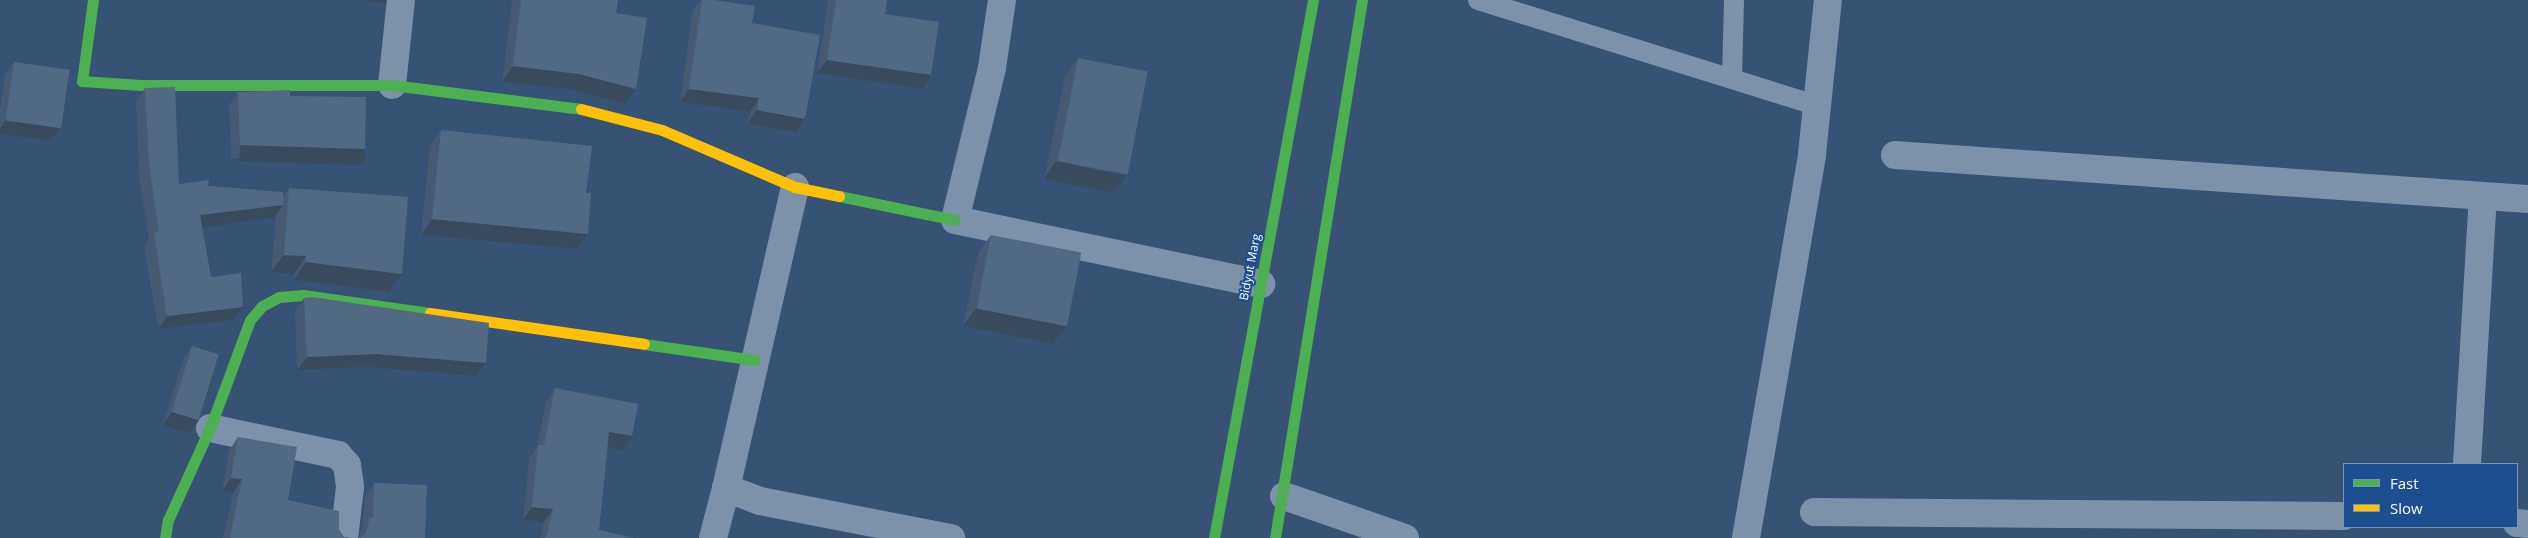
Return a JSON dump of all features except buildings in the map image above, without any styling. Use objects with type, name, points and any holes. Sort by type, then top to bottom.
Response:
[{"type":"street","points":[[93,0],[82,81],[141,85],[392,85],[566,105],[620,117],[662,130],[794,187],[1261,284]]},
{"type":"street","points":[[392,85],[401,0]]},
{"type":"street","points":[[955,220],[992,68],[1002,0]]},
{"type":"street","name":"Bidyut Marg","points":[[1214,538],[1314,0]]},
{"type":"street","points":[[1275,538],[1284,496],[1362,0]]},
{"type":"street","points":[[1746,538],[1812,154],[1828,0]]},
{"type":"street","points":[[1895,155],[2528,199]]},
{"type":"street","points":[[712,538],[726,488],[794,187]]},
{"type":"street","points":[[2467,463],[2483,197]]},
{"type":"street","points":[[164,538],[168,520],[210,428],[250,320],[262,306],[279,297],[303,295],[755,360]]},
{"type":"street","points":[[210,428],[320,449],[338,455],[347,465],[350,487],[344,538]]},
{"type":"street","points":[[726,488],[760,501],[951,538]]},
{"type":"street","points":[[1284,496],[1405,538]]},
{"type":"street","points":[[1814,512],[2337,523]]},
{"type":"lane","points":[[1732,77],[1734,0]]},
{"type":"lane","points":[[1484,1],[1732,77],[1816,105]]},
{"type":"traffic: fast","points":[[93,0],[82,81],[141,85],[392,85],[581,109]]},
{"type":"traffic: fast","points":[[1214,538],[1313,0]]},
{"type":"traffic: fast","points":[[1275,538],[1362,0]]},
{"type":"traffic: fast","points":[[839,196],[955,220]]},
{"type":"traffic: fast","points":[[165,538],[168,520],[210,428],[250,320],[262,306],[279,297],[303,295],[430,313]]},
{"type":"traffic: fast","points":[[644,344],[755,360]]},
{"type":"traffic: slow","points":[[581,109],[662,130],[795,187],[839,196]]},
{"type":"traffic: slow","points":[[430,313],[644,344]]}]
